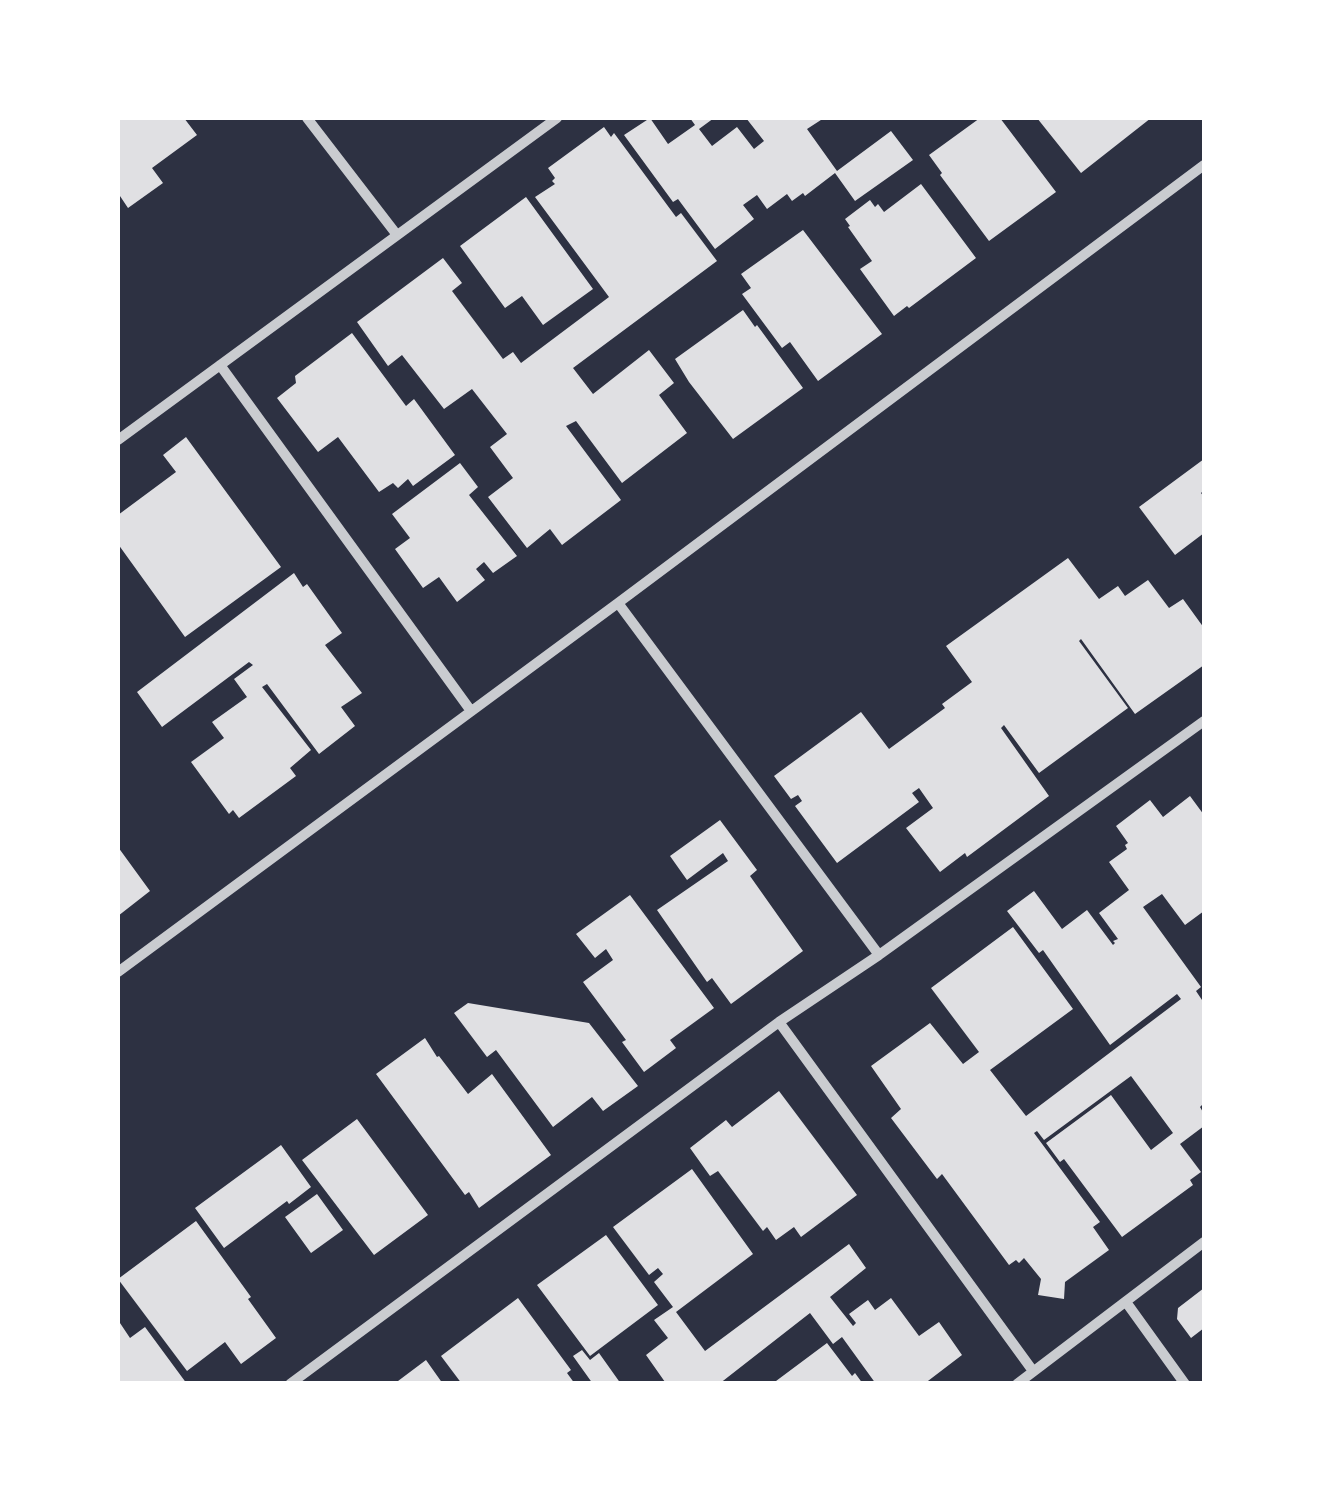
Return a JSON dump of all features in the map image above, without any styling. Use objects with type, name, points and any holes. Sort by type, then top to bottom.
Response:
[{"type":"street","points":[[307,118],[397,235]]},
{"type":"street","points":[[118,440],[557,118]]},
{"type":"street","points":[[118,972],[1204,166]]},
{"type":"street","points":[[220,365],[471,711]]},
{"type":"street","points":[[618,603],[880,955]]},
{"type":"street","points":[[290,1384],[779,1022],[880,955],[1204,720]]},
{"type":"street","points":[[779,1022],[1033,1372]]},
{"type":"street","points":[[1017,1384],[1204,1242]]},
{"type":"street","points":[[1126,1302],[1186,1384]]},
{"type":"building","points":[[118,118],[184,118],[197,135],[152,168],[163,183],[128,208],[118,193]]},
{"type":"building","points":[[650,118],[668,144],[695,125],[690,118],[714,118],[699,129],[712,146],[737,127],[754,149],[764,141],[746,118],[824,118],[807,129],[837,171],[891,131],[913,160],[855,201],[835,173],[805,196],[803,193],[792,201],[787,194],[767,209],[757,195],[743,205],[754,219],[715,249],[678,199],[673,202],[624,135]]},
{"type":"building","points":[[980,118],[1000,118],[1056,192],[989,241],[929,155]]},
{"type":"building","points":[[1037,118],[1151,118],[1081,173]]},
{"type":"building","points":[[604,127],[611,137],[614,133],[676,217],[681,213],[717,261],[573,368],[593,394],[649,350],[674,383],[659,395],[687,433],[622,483],[576,421],[566,426],[621,500],[562,545],[550,529],[527,548],[488,497],[513,478],[490,447],[507,434],[472,389],[444,409],[402,355],[388,366],[357,322],[443,258],[462,283],[452,291],[503,359],[513,352],[521,363],[609,297],[535,197],[555,184],[548,168]]},
{"type":"building","points":[[921,184],[976,258],[894,316],[860,269],[872,261],[845,219],[870,200],[884,212]]},
{"type":"building","points":[[526,197],[593,289],[543,325],[522,296],[505,308],[460,246]]},
{"type":"building","points":[[803,230],[882,334],[818,381],[790,342],[782,348],[742,294],[751,288],[741,274]]},
{"type":"building","points":[[743,310],[803,388],[733,439],[675,359]]},
{"type":"building","points":[[352,333],[406,406],[414,399],[455,455],[413,486],[408,479],[398,488],[393,483],[379,492],[338,437],[318,452],[277,398],[296,383],[295,376]]},
{"type":"building","points":[[186,437],[281,567],[185,637],[118,544],[118,515],[176,472],[163,455]]},
{"type":"building","points":[[1204,459],[1204,533],[1175,555],[1139,507]]},
{"type":"building","points":[[460,463],[478,487],[469,495],[517,556],[493,573],[484,562],[476,569],[485,580],[457,602],[439,577],[423,588],[395,549],[410,538],[392,514]]},
{"type":"building","points":[[1068,558],[1099,599],[1118,586],[1125,596],[1148,580],[1169,608],[1183,599],[1204,628],[1204,665],[1135,714],[1081,639],[1128,708],[1039,773],[1004,725],[1001,728],[1049,796],[967,857],[965,853],[940,872],[906,828],[933,808],[919,788],[912,793],[919,802],[837,863],[795,806],[802,801],[798,795],[791,799],[774,776],[861,712],[889,749],[945,708],[942,704],[972,682],[946,646]]},
{"type":"building","points":[[294,573],[303,587],[307,584],[342,633],[325,645],[362,693],[341,707],[355,726],[319,754],[267,684],[262,687],[311,750],[290,768],[296,776],[239,818],[233,810],[229,814],[191,762],[224,738],[212,722],[247,697],[234,679],[253,665],[249,662],[162,727],[137,692]]},
{"type":"building","points":[[1190,796],[1204,815],[1204,911],[1185,925],[1162,894],[1143,907],[1201,987],[1196,991],[1204,1003],[1204,1103],[1200,1107],[1204,1126],[1180,1144],[1201,1172],[1190,1180],[1193,1185],[1122,1237],[1064,1159],[1060,1162],[1046,1143],[1111,1095],[1151,1150],[1173,1133],[1131,1076],[1044,1140],[1037,1131],[1034,1133],[1100,1222],[1093,1227],[1109,1250],[1065,1282],[1064,1299],[1038,1295],[1041,1279],[1024,1258],[1009,1265],[942,1174],[937,1179],[891,1118],[901,1109],[871,1066],[930,1023],[963,1064],[979,1052],[931,988],[1013,927],[1073,1009],[990,1070],[1026,1116],[1181,999],[1177,994],[1110,1045],[1043,950],[1039,953],[1007,911],[1034,891],[1062,929],[1087,910],[1113,945],[1118,939],[1099,913],[1129,890],[1109,862],[1127,849],[1128,843],[1116,826],[1150,800],[1163,817]]},
{"type":"building","points":[[720,820],[757,870],[750,876],[803,951],[731,1004],[712,978],[707,982],[657,910],[728,861],[723,853],[687,880],[670,856]]},
{"type":"building","points":[[118,847],[150,891],[118,916]]},
{"type":"building","points":[[630,895],[714,1008],[670,1040],[676,1048],[644,1072],[622,1042],[626,1040],[583,982],[613,960],[606,949],[595,958],[576,934]]},
{"type":"building","points":[[468,1003],[589,1023],[638,1086],[603,1111],[592,1097],[553,1127],[496,1050],[487,1057],[454,1013]]},
{"type":"building","points":[[425,1038],[468,1094],[492,1074],[551,1155],[479,1208],[469,1192],[465,1195],[376,1074]]},
{"type":"building","points":[[779,1091],[857,1195],[801,1237],[794,1227],[776,1240],[767,1227],[763,1231],[718,1171],[710,1176],[690,1148],[726,1120],[732,1127]]},
{"type":"building","points":[[357,1119],[428,1215],[374,1255],[302,1160]]},
{"type":"building","points":[[281,1145],[311,1187],[224,1248],[195,1208]]},
{"type":"building","points":[[692,1169],[753,1254],[676,1312],[705,1351],[849,1244],[866,1268],[830,1297],[853,1326],[856,1323],[849,1314],[868,1300],[875,1310],[891,1298],[919,1336],[939,1322],[962,1355],[924,1384],[876,1384],[842,1337],[833,1344],[810,1313],[719,1384],[665,1382],[646,1355],[668,1338],[654,1320],[673,1307],[654,1282],[663,1274],[658,1268],[649,1275],[613,1227]]},
{"type":"building","points":[[317,1194],[343,1230],[311,1253],[285,1217]]},
{"type":"building","points":[[196,1221],[276,1338],[241,1364],[225,1342],[187,1371],[118,1279]]},
{"type":"building","points":[[606,1235],[658,1305],[590,1356],[537,1285]]},
{"type":"building","points":[[1204,1288],[1204,1328],[1191,1338],[1177,1319],[1178,1308]]},
{"type":"building","points":[[518,1298],[571,1370],[567,1373],[575,1384],[462,1384],[441,1356]]},
{"type":"building","points":[[118,1320],[130,1338],[145,1327],[187,1384],[118,1384]]},
{"type":"building","points":[[827,1343],[863,1384],[772,1384]]},
{"type":"building","points":[[582,1350],[590,1360],[599,1353],[621,1384],[593,1384],[573,1356]]},
{"type":"building","points":[[426,1360],[443,1384],[394,1384]]}]
